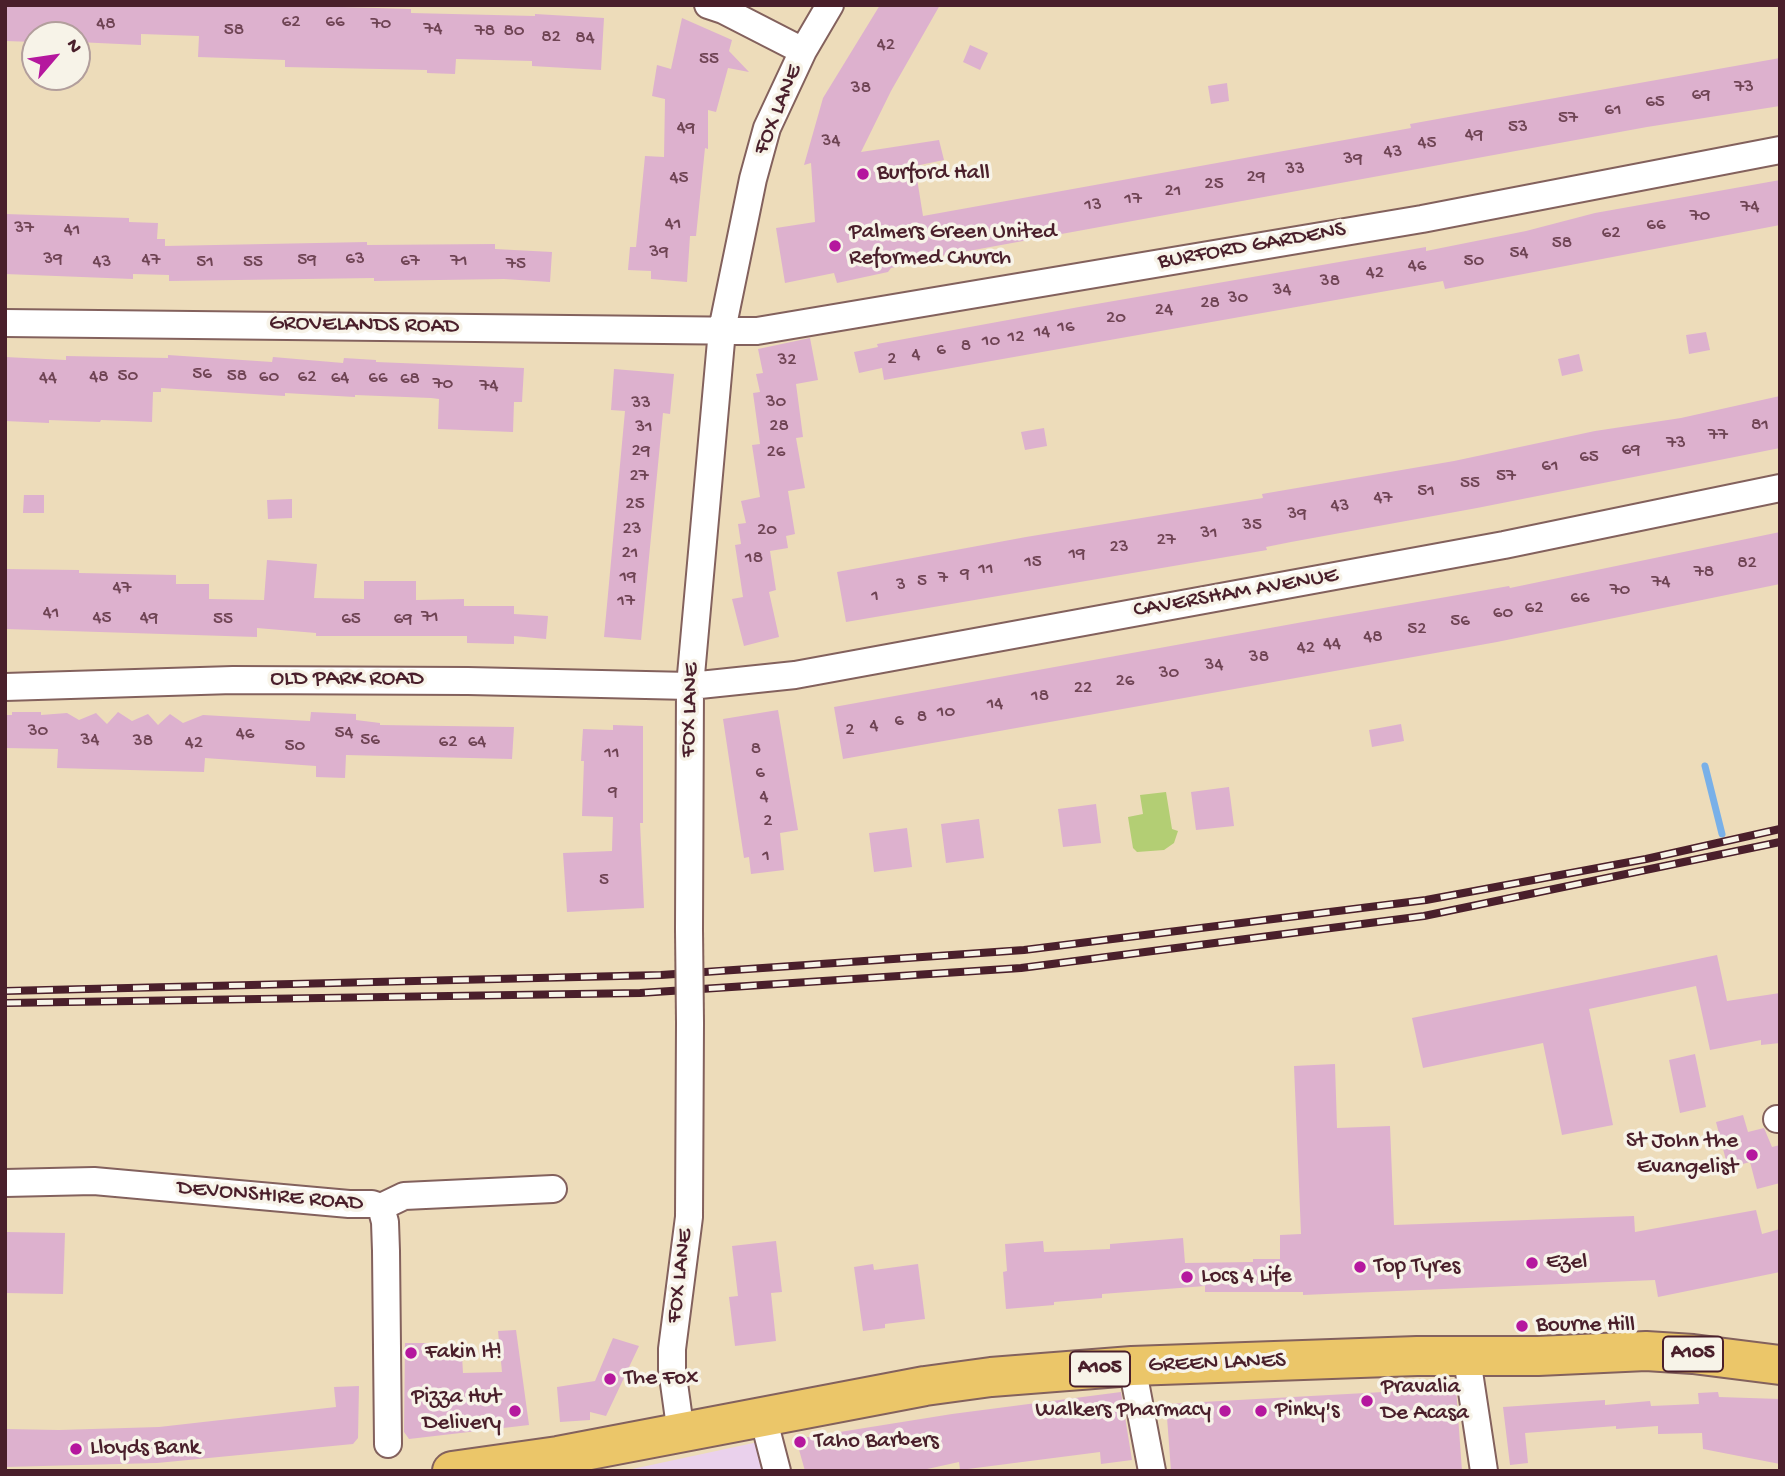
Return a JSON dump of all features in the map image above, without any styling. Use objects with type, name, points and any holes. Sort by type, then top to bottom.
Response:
[{"type":"main road","name":"GREEN LANES","points":[[459,1470],[558,1456],[925,1386],[991,1377],[1132,1366],[1469,1354],[1538,1356],[1646,1351],[1780,1365]]},
{"type":"street","points":[[708,5],[803,51]]},
{"type":"street","name":"FOX LANE","points":[[681,1434],[672,1349],[689,1217],[690,685],[723,330],[752,179],[767,128],[803,51],[830,5]]},
{"type":"street","name":"BURFORD GARDENS","points":[[723,330],[757,331],[1409,221],[1780,150]]},
{"type":"street","name":"GROVELANDS ROAD","points":[[5,323],[723,330]]},
{"type":"street","name":"CAVERSHAM AVENUE","points":[[690,685],[795,675],[1504,545],[1780,488]]},
{"type":"street","name":"OLD PARK ROAD","points":[[5,687],[233,680],[690,685]]},
{"type":"street","name":"DEVONSHIRE ROAD","points":[[5,1183],[94,1181],[372,1204],[381,1207],[385,1222],[388,1444]]},
{"type":"street","points":[[381,1207],[404,1196],[553,1189]]},
{"type":"street","points":[[1469,1354],[1469,1372],[1484,1471]]},
{"type":"street","points":[[1132,1366],[1152,1471]]},
{"type":"street","points":[[762,1417],[778,1471]]},
{"type":"shaded area","points":[[758,1442],[766,1471],[623,1471]]},
{"type":"green space","points":[[1166,792],[1172,829],[1178,831],[1174,843],[1164,850],[1137,852],[1133,848],[1128,817],[1143,814],[1140,795]]},
{"type":"building","points":[[5,5],[273,5],[411,9],[411,13],[535,14],[604,18],[601,70],[532,66],[532,61],[456,59],[455,74],[427,73],[427,70],[285,67],[285,60],[198,57],[199,36],[141,34],[141,45],[91,43],[91,21],[21,21],[21,42],[5,41]]},
{"type":"building","points":[[880,5],[940,5],[891,91],[861,152],[939,140],[944,160],[915,166],[923,216],[1411,128],[1410,124],[1780,58],[1780,106],[1647,127],[930,258],[891,268],[888,272],[837,283],[834,273],[785,283],[776,228],[815,222],[811,163],[804,165],[823,98]]},
{"type":"building","points":[[682,18],[732,40],[729,51],[749,72],[728,68],[716,112],[708,110],[708,149],[705,148],[696,236],[690,236],[687,282],[651,279],[651,271],[628,270],[630,247],[636,247],[645,156],[664,157],[665,99],[652,96],[657,65],[671,69]]},
{"type":"building","points":[[970,45],[988,53],[980,70],[963,62]]},
{"type":"building","points":[[1227,83],[1229,101],[1211,104],[1208,86]]},
{"type":"building","points":[[1780,180],[1780,225],[1445,289],[1443,281],[884,380],[882,368],[859,373],[854,352],[878,347],[877,344],[1079,307],[1426,247],[1426,251],[1526,231],[1595,213]]},
{"type":"building","points":[[5,214],[129,218],[129,222],[158,223],[157,239],[165,239],[165,246],[367,242],[367,245],[495,244],[495,249],[552,252],[550,282],[504,279],[374,281],[374,278],[169,281],[169,275],[133,274],[133,279],[5,274]]},
{"type":"building","points":[[1706,332],[1710,350],[1689,354],[1686,335]]},
{"type":"building","points":[[810,338],[818,380],[796,384],[803,437],[796,438],[805,488],[788,491],[795,534],[786,536],[788,548],[770,551],[776,590],[769,592],[779,637],[744,646],[732,599],[743,597],[735,545],[741,544],[738,524],[746,523],[741,501],[760,497],[752,445],[760,444],[753,393],[760,392],[756,374],[763,373],[758,349]]},
{"type":"building","points":[[1579,354],[1583,371],[1562,376],[1558,359]]},
{"type":"building","points":[[168,355],[272,362],[273,357],[343,363],[344,358],[376,362],[524,368],[522,402],[514,402],[513,432],[438,429],[439,399],[431,398],[285,393],[285,396],[161,388],[161,392],[153,392],[152,422],[5,421],[5,357],[66,360],[66,356],[168,358]]},
{"type":"building","points":[[614,369],[674,374],[670,414],[663,413],[641,640],[604,637],[625,411],[611,410]]},
{"type":"building","points":[[1780,396],[1780,448],[1291,542],[1266,547],[1267,550],[846,622],[837,572],[1026,537],[1263,498],[1262,494],[1454,461],[1595,431],[1681,418]]},
{"type":"building","points":[[1044,428],[1047,446],[1025,450],[1021,432]]},
{"type":"building","points":[[24,495],[44,495],[44,513],[23,513]]},
{"type":"building","points":[[292,499],[292,518],[268,519],[267,500]]},
{"type":"building","points":[[1780,532],[1780,584],[1497,642],[843,759],[834,707],[1303,622],[1509,586],[1510,588]]},
{"type":"building","points":[[267,560],[317,564],[314,598],[364,599],[364,581],[416,581],[416,600],[464,599],[464,606],[514,606],[514,614],[548,616],[546,639],[514,636],[514,644],[467,643],[467,636],[316,636],[316,633],[257,628],[257,637],[5,629],[5,569],[176,575],[176,584],[209,584],[209,599],[264,600]]},
{"type":"building","points":[[778,710],[798,830],[780,833],[784,870],[751,874],[749,857],[744,858],[723,719]]},
{"type":"building","points":[[12,712],[41,712],[41,715],[67,713],[79,720],[96,713],[107,724],[118,712],[132,721],[148,714],[158,725],[170,714],[183,723],[203,715],[310,721],[311,712],[356,714],[356,720],[380,725],[514,727],[512,759],[346,755],[345,778],[316,777],[316,766],[205,758],[204,772],[57,768],[58,749],[5,748],[5,715],[12,715]]},
{"type":"building","points":[[1401,724],[1404,741],[1372,747],[1369,730]]},
{"type":"building","points":[[613,725],[643,726],[643,823],[640,823],[644,908],[567,912],[563,853],[612,851],[613,817],[582,816],[584,761],[581,761],[583,729],[613,730]]},
{"type":"building","points":[[1229,787],[1234,826],[1196,830],[1191,792]]},
{"type":"building","points":[[1096,804],[1101,843],[1063,847],[1058,809]]},
{"type":"building","points":[[979,819],[984,858],[946,863],[941,824]]},
{"type":"building","points":[[907,828],[912,867],[874,872],[869,833]]},
{"type":"building","points":[[1717,955],[1727,1001],[1780,993],[1780,1043],[1761,1045],[1761,1040],[1710,1050],[1696,986],[1589,1009],[1613,1125],[1562,1135],[1543,1043],[1423,1068],[1412,1018]]},
{"type":"building","points":[[1695,1054],[1706,1107],[1680,1113],[1669,1060]]},
{"type":"building","points":[[1335,1064],[1337,1128],[1390,1126],[1394,1225],[1634,1216],[1635,1232],[1756,1210],[1762,1234],[1780,1229],[1780,1272],[1658,1297],[1655,1280],[1303,1295],[1303,1292],[1205,1292],[1205,1286],[1102,1294],[1102,1298],[1006,1309],[1003,1272],[1007,1271],[1005,1244],[1043,1241],[1044,1252],[1110,1249],[1110,1244],[1183,1238],[1185,1263],[1280,1259],[1280,1235],[1301,1234],[1294,1066]]},
{"type":"building","name":"St John the Evangelist","points":[[1743,1115],[1748,1132],[1764,1128],[1772,1147],[1780,1145],[1780,1183],[1757,1189],[1750,1162],[1728,1168],[1716,1122]]},
{"type":"building","points":[[5,1232],[65,1233],[63,1294],[5,1293]]},
{"type":"building","points":[[776,1241],[782,1292],[771,1293],[776,1341],[735,1346],[729,1297],[738,1296],[732,1246]]},
{"type":"building","points":[[873,1264],[874,1270],[918,1264],[925,1319],[885,1324],[885,1328],[863,1331],[854,1267]]},
{"type":"building","points":[[516,1330],[529,1425],[409,1439],[404,1432],[405,1343],[438,1343],[439,1358],[462,1356],[463,1373],[502,1372],[498,1331]]},
{"type":"building","name":"The Fox","points":[[613,1338],[639,1346],[606,1416],[590,1412],[590,1420],[560,1422],[557,1387],[595,1381]]},
{"type":"building","points":[[359,1386],[358,1438],[353,1444],[157,1463],[5,1467],[5,1429],[159,1427],[336,1407],[334,1387]]},
{"type":"building","points":[[1456,1388],[1462,1471],[1171,1471],[1166,1404]]},
{"type":"building","points":[[1121,1392],[1132,1460],[1101,1464],[1100,1452],[960,1470],[959,1462],[918,1471],[805,1471],[796,1439],[952,1414]]},
{"type":"building","points":[[1718,1392],[1719,1397],[1780,1399],[1780,1464],[1703,1449],[1702,1433],[1658,1434],[1658,1426],[1616,1429],[1616,1426],[1525,1433],[1528,1463],[1510,1465],[1503,1407],[1605,1400],[1605,1405],[1650,1401],[1651,1406],[1699,1404],[1698,1393]]},
{"type":"waterway","points":[[1705,766],[1722,834]]},
{"type":"railway","points":[[5,991],[661,975],[1024,950],[1426,900],[1646,859],[1780,829]]},
{"type":"railway","points":[[5,1003],[640,993],[1021,968],[1424,916],[1780,842]]},
{"type":"place","name":"Burford Hall","points":[[863,174]]},
{"type":"place","name":"Palmers Green United Reformed Church","points":[[835,246]]},
{"type":"place","name":"St John the Evangelist","points":[[1752,1155]]},
{"type":"place","name":"Ezel","points":[[1532,1263]]},
{"type":"place","name":"Top Tyres","points":[[1360,1267]]},
{"type":"place","name":"Locs 4 Life","points":[[1187,1277]]},
{"type":"place","name":"Bourne Hill","points":[[1522,1326]]},
{"type":"place","name":"Fakin It!","points":[[411,1353]]},
{"type":"place","name":"The Fox","points":[[610,1379]]},
{"type":"place","name":"Pravalia De Acasa","points":[[1367,1401]]},
{"type":"place","name":"Pizza Hut Delivery","points":[[515,1411]]},
{"type":"place","name":"Walkers Pharmacy","points":[[1225,1411]]},
{"type":"place","name":"Pinky's","points":[[1261,1411]]},
{"type":"place","name":"Taho Barbers","points":[[800,1442]]},
{"type":"place","name":"Lloyds Bank","points":[[76,1449]]}]
